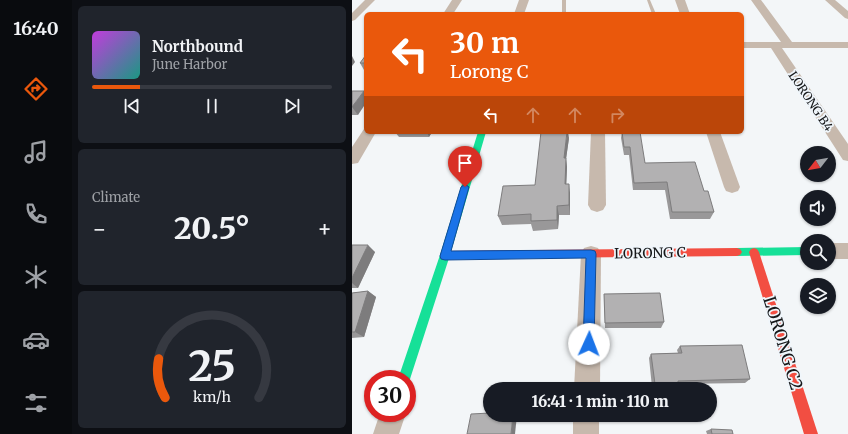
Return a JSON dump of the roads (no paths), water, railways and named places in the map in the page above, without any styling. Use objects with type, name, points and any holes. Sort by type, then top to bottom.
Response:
[{"type":"street","points":[[352,18],[370,0]]},
{"type":"street","points":[[449,12],[457,0]]},
{"type":"street","points":[[520,12],[524,0]]},
{"type":"street","points":[[680,0],[684,12]]},
{"type":"street","points":[[756,0],[789,45]]},
{"type":"street","points":[[830,0],[848,16]]},
{"type":"street","points":[[744,45],[848,45]]},
{"type":"street","name":"LORONG B4","points":[[774,45],[848,156]]},
{"type":"street","points":[[353,155],[369,134]]},
{"type":"street","points":[[407,370],[445,256],[481,134]]},
{"type":"street","points":[[597,206],[598,134]]},
{"type":"street","points":[[713,134],[732,187]]},
{"type":"street","points":[[836,251],[848,251]]},
{"type":"street","name":"LORONG C2","points":[[754,252],[811,434]]},
{"type":"street","name":"LORONG C","points":[[445,256],[800,252]]},
{"type":"street","points":[[587,382],[591,254]]},
{"type":"street","points":[[386,434],[390,422]]},
{"type":"street","points":[[586,422],[586,434]]},
{"type":"lane","points":[[564,0],[564,12]]},
{"type":"lane","points":[[648,1],[653,12]]}]
